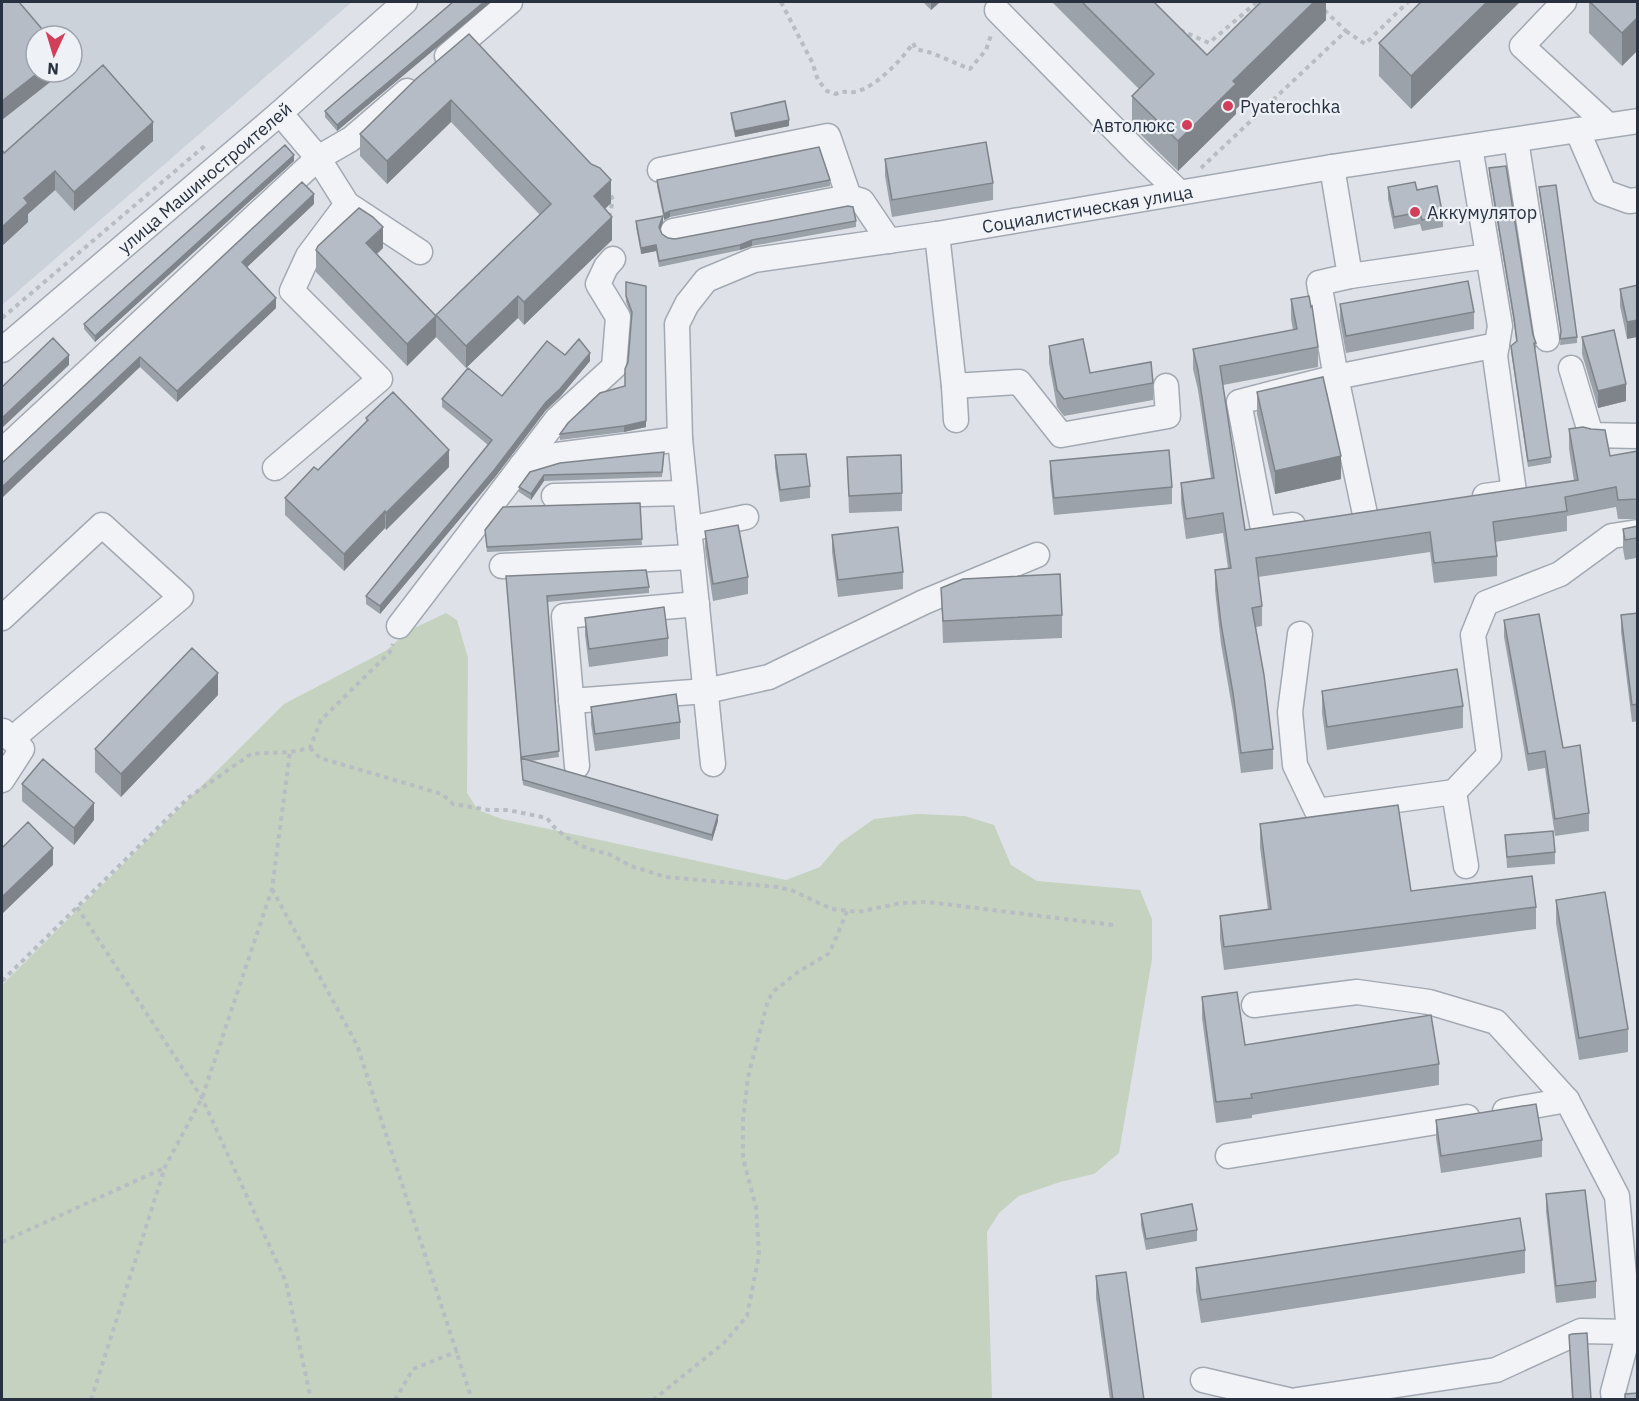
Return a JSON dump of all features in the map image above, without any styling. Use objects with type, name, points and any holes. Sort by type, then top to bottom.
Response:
[{"type":"street","name":"улица Машиностроителей","points":[[2,350],[280,113],[405,2]]},
{"type":"street","points":[[2,451],[318,158],[351,139],[510,2]]},
{"type":"street","points":[[1564,2],[1522,45],[1608,125]]},
{"type":"street","points":[[1001,14],[1179,192]]},
{"type":"street","points":[[470,37],[486,54]]},
{"type":"street","points":[[280,113],[318,158],[347,204],[420,252]]},
{"type":"street","name":"Социалистическая улица","points":[[713,764],[680,439],[677,324],[687,304],[706,280],[754,260],[937,234],[1332,167],[1638,121]]},
{"type":"street","points":[[1576,130],[1604,192],[1629,201],[1638,200]]},
{"type":"street","points":[[660,170],[828,136],[849,197]]},
{"type":"street","points":[[1516,140],[1547,339]]},
{"type":"street","points":[[1468,499],[1514,492],[1495,356],[1500,326],[1470,147]]},
{"type":"street","points":[[1332,167],[1350,276]]},
{"type":"street","points":[[673,231],[849,197],[862,201],[889,241]]},
{"type":"street","points":[[275,468],[380,379],[292,291],[308,256],[347,204]]},
{"type":"street","points":[[937,234],[956,420]]},
{"type":"street","points":[[1488,256],[1350,276],[1319,283],[1336,377],[1354,516],[1263,529],[1239,402],[1336,377],[1497,345]]},
{"type":"street","points":[[399,626],[557,418],[614,367],[618,317],[598,284],[606,267],[613,259]]},
{"type":"street","points":[[1570,368],[1591,435],[1638,435]]},
{"type":"street","points":[[954,386],[1019,382],[1060,435],[1168,416],[1166,386]]},
{"type":"street","points":[[521,466],[557,455],[680,439]]},
{"type":"street","points":[[554,496],[685,492]]},
{"type":"street","points":[[689,529],[746,518]]},
{"type":"street","points":[[2,618],[102,525],[181,597],[7,734],[22,749],[2,780]]},
{"type":"street","points":[[1300,634],[1290,712],[1295,765],[1317,811],[1454,792],[1489,755],[1473,635],[1486,603],[1560,574],[1612,536],[1638,532]]},
{"type":"street","points":[[571,701],[706,691],[769,677],[924,602],[1037,555]]},
{"type":"street","points":[[502,566],[692,557]]},
{"type":"street","points":[[577,766],[564,616],[697,604]]},
{"type":"street","points":[[1454,792],[1466,866]]},
{"type":"street","points":[[1254,1005],[1357,992],[1429,1002],[1496,1022],[1567,1100],[1617,1196],[1633,1333],[1613,1392],[1614,1400]]},
{"type":"street","points":[[1228,1156],[1567,1100]]},
{"type":"street","points":[[1297,1400],[1496,1370],[1581,1331],[1633,1333]]},
{"type":"street","points":[[1203,1380],[1288,1400]]},
{"type":"path","points":[[781,2],[812,62],[818,80],[827,91],[836,94],[843,90],[854,92],[880,79],[906,55],[913,43],[916,49],[932,53],[970,69],[986,50],[994,22],[1001,14]]},
{"type":"path","points":[[1177,29],[1209,43],[1257,2]]},
{"type":"path","points":[[1316,2],[1346,31],[1365,44],[1408,2]]},
{"type":"path","points":[[1196,173],[1346,31]]},
{"type":"path","points":[[2,318],[215,138]]},
{"type":"path","points":[[605,184],[613,200],[608,222]]},
{"type":"path","points":[[310,748],[321,720],[390,652],[399,626]]},
{"type":"path","points":[[2,981],[188,798],[251,754],[290,752],[310,748]]},
{"type":"path","points":[[310,748],[320,758],[442,794],[453,804],[489,810],[508,810],[547,818],[566,837],[588,849],[609,854],[631,867],[666,877],[778,887],[791,890],[832,909],[847,911],[858,912],[901,903],[928,902],[1113,925]]},
{"type":"path","points":[[91,1400],[165,1167],[202,1098],[272,889],[290,752]]},
{"type":"path","points":[[272,889],[357,1045],[472,1400]]},
{"type":"path","points":[[77,907],[202,1098],[286,1282],[311,1400]]},
{"type":"path","points":[[653,1400],[724,1343],[747,1316],[759,1255],[756,1207],[743,1158],[743,1120],[748,1077],[768,1000],[782,984],[828,954],[847,911]]},
{"type":"path","points":[[2,1242],[165,1167]]},
{"type":"path","points":[[395,1400],[413,1369],[458,1351]]},
{"type":"shaded area","points":[[2,2],[352,2],[2,305]]},
{"type":"green space","points":[[446,613],[457,620],[468,658],[467,793],[478,810],[502,819],[786,880],[820,867],[840,843],[874,819],[917,814],[965,816],[994,825],[1011,865],[1037,881],[1140,890],[1152,919],[1152,959],[1119,1153],[1094,1174],[1060,1182],[1019,1196],[999,1213],[987,1232],[992,1399],[2,1400],[2,985],[284,704],[387,650],[408,631]]},
{"type":"building","points":[[2,2],[19,2],[38,24],[24,24],[24,84],[2,101]]},
{"type":"building","points":[[453,2],[484,2],[337,125],[325,111]]},
{"type":"building","points":[[1082,2],[1154,2],[1207,55],[1261,2],[1314,2],[1233,81],[1236,84],[1178,141],[1132,96],[1154,74]]},
{"type":"building","points":[[1421,2],[1487,2],[1411,76],[1379,43]]},
{"type":"building","points":[[1590,2],[1638,2],[1638,17],[1622,33]]},
{"type":"building","points":[[469,34],[591,164],[600,168],[611,180],[594,196],[612,217],[524,302],[518,296],[466,346],[436,315],[551,204],[451,100],[387,161],[360,134],[416,79]]},
{"type":"building","points":[[103,65],[153,122],[74,192],[55,171],[24,198],[28,203],[2,227],[2,150],[4,153]]},
{"type":"building","points":[[785,101],[789,120],[735,131],[731,113]]},
{"type":"building","points":[[986,142],[993,183],[892,200],[885,159]]},
{"type":"building","points":[[285,145],[294,155],[95,336],[84,324]]},
{"type":"building","points":[[819,147],[830,180],[664,214],[657,180]]},
{"type":"building","points":[[1506,166],[1536,343],[1534,343],[1551,457],[1528,461],[1511,346],[1517,341],[1514,318],[1489,168]]},
{"type":"building","points":[[302,182],[314,194],[242,262],[276,298],[177,391],[140,357],[2,487],[2,463]]},
{"type":"building","points":[[1415,182],[1417,190],[1437,186],[1443,216],[1422,220],[1420,212],[1394,217],[1388,187]]},
{"type":"building","points":[[1556,185],[1577,337],[1560,339],[1561,331],[1539,187]]},
{"type":"building","points":[[848,206],[853,207],[856,221],[752,240],[740,245],[659,261],[656,245],[641,248],[636,221],[663,216],[659,227],[662,234],[675,239]]},
{"type":"building","points":[[359,208],[383,227],[366,243],[436,316],[407,344],[316,250]]},
{"type":"building","points":[[1468,281],[1474,312],[1346,336],[1340,304]]},
{"type":"building","points":[[626,282],[646,286],[646,421],[560,434],[568,423],[600,393],[625,386],[632,312],[626,296]]},
{"type":"building","points":[[1638,285],[1638,320],[1627,322],[1620,289]]},
{"type":"building","points":[[1309,296],[1318,347],[1220,366],[1245,530],[1578,480],[1569,429],[1583,427],[1605,430],[1610,456],[1638,451],[1638,499],[1618,500],[1616,487],[1565,497],[1567,511],[1493,522],[1497,556],[1434,563],[1430,532],[1256,558],[1262,606],[1252,608],[1264,675],[1273,749],[1241,753],[1215,570],[1231,568],[1223,513],[1186,519],[1181,483],[1214,478],[1193,349],[1297,329],[1291,299]]},
{"type":"building","points":[[1614,330],[1626,384],[1598,391],[1582,337]]},
{"type":"building","points":[[53,338],[69,355],[2,418],[2,387]]},
{"type":"building","points":[[579,339],[590,353],[546,402],[495,469],[380,606],[366,596],[492,440],[442,399],[468,368],[502,396],[547,341],[565,355]]},
{"type":"building","points":[[1083,339],[1090,373],[1151,362],[1153,383],[1064,399],[1057,390],[1049,346]]},
{"type":"building","points":[[1323,377],[1341,456],[1275,471],[1257,392]]},
{"type":"building","points":[[393,392],[449,450],[344,554],[285,498],[314,467],[318,470]]},
{"type":"building","points":[[1169,450],[1172,487],[1054,498],[1050,461]]},
{"type":"building","points":[[664,452],[662,472],[544,475],[531,494],[519,487],[530,472],[560,463]]},
{"type":"building","points":[[806,454],[810,486],[780,490],[775,455]]},
{"type":"building","points":[[901,455],[902,493],[849,496],[847,457]]},
{"type":"building","points":[[640,503],[642,539],[487,547],[485,530],[503,507]]},
{"type":"building","points":[[738,525],[748,577],[713,584],[705,531]]},
{"type":"building","points":[[1638,526],[1638,546],[1636,538],[1625,540],[1623,529]]},
{"type":"building","points":[[898,527],[903,572],[838,580],[832,535]]},
{"type":"building","points":[[646,570],[649,587],[547,596],[559,751],[521,757],[506,576]]},
{"type":"building","points":[[1060,574],[1062,615],[943,621],[941,588],[963,579]]},
{"type":"building","points":[[664,607],[668,638],[589,649],[585,618]]},
{"type":"building","points":[[1638,613],[1638,704],[1632,705],[1621,615]]},
{"type":"building","points":[[1539,614],[1563,748],[1580,745],[1589,813],[1555,819],[1545,751],[1528,754],[1504,620]]},
{"type":"building","points":[[192,648],[218,673],[121,774],[95,749]]},
{"type":"building","points":[[1457,669],[1463,706],[1327,727],[1322,691]]},
{"type":"building","points":[[676,694],[680,722],[595,734],[591,707]]},
{"type":"building","points":[[521,758],[718,815],[712,835],[523,780]]},
{"type":"building","points":[[43,759],[94,803],[74,828],[22,784]]},
{"type":"building","points":[[1398,805],[1411,891],[1532,876],[1536,907],[1224,947],[1220,916],[1271,909],[1260,824]]},
{"type":"building","points":[[28,822],[53,848],[2,897],[2,848]]},
{"type":"building","points":[[1553,831],[1555,852],[1507,857],[1505,835]]},
{"type":"building","points":[[1605,892],[1628,1029],[1579,1038],[1556,900]]},
{"type":"building","points":[[1237,992],[1245,1045],[1431,1015],[1439,1064],[1251,1094],[1252,1098],[1216,1102],[1202,997]]},
{"type":"building","points":[[1536,1104],[1542,1140],[1441,1156],[1436,1120]]},
{"type":"building","points":[[1585,1190],[1596,1281],[1556,1286],[1546,1194]]},
{"type":"building","points":[[1192,1204],[1197,1230],[1146,1239],[1141,1214]]},
{"type":"building","points":[[1520,1218],[1525,1250],[1201,1300],[1196,1268]]},
{"type":"building","points":[[1126,1272],[1144,1400],[1113,1400],[1096,1276]]},
{"type":"building","points":[[1587,1333],[1591,1400],[1573,1400],[1569,1335]]},
{"type":"building","points":[[1638,1393],[1638,1400],[1625,1400],[1625,1394]]},
{"type":"place","name":"Pyaterochka","points":[[1228,106]]},
{"type":"place","name":"Автолюкс","points":[[1187,125]]},
{"type":"place","name":"Аккумулятор","points":[[1415,212]]}]
